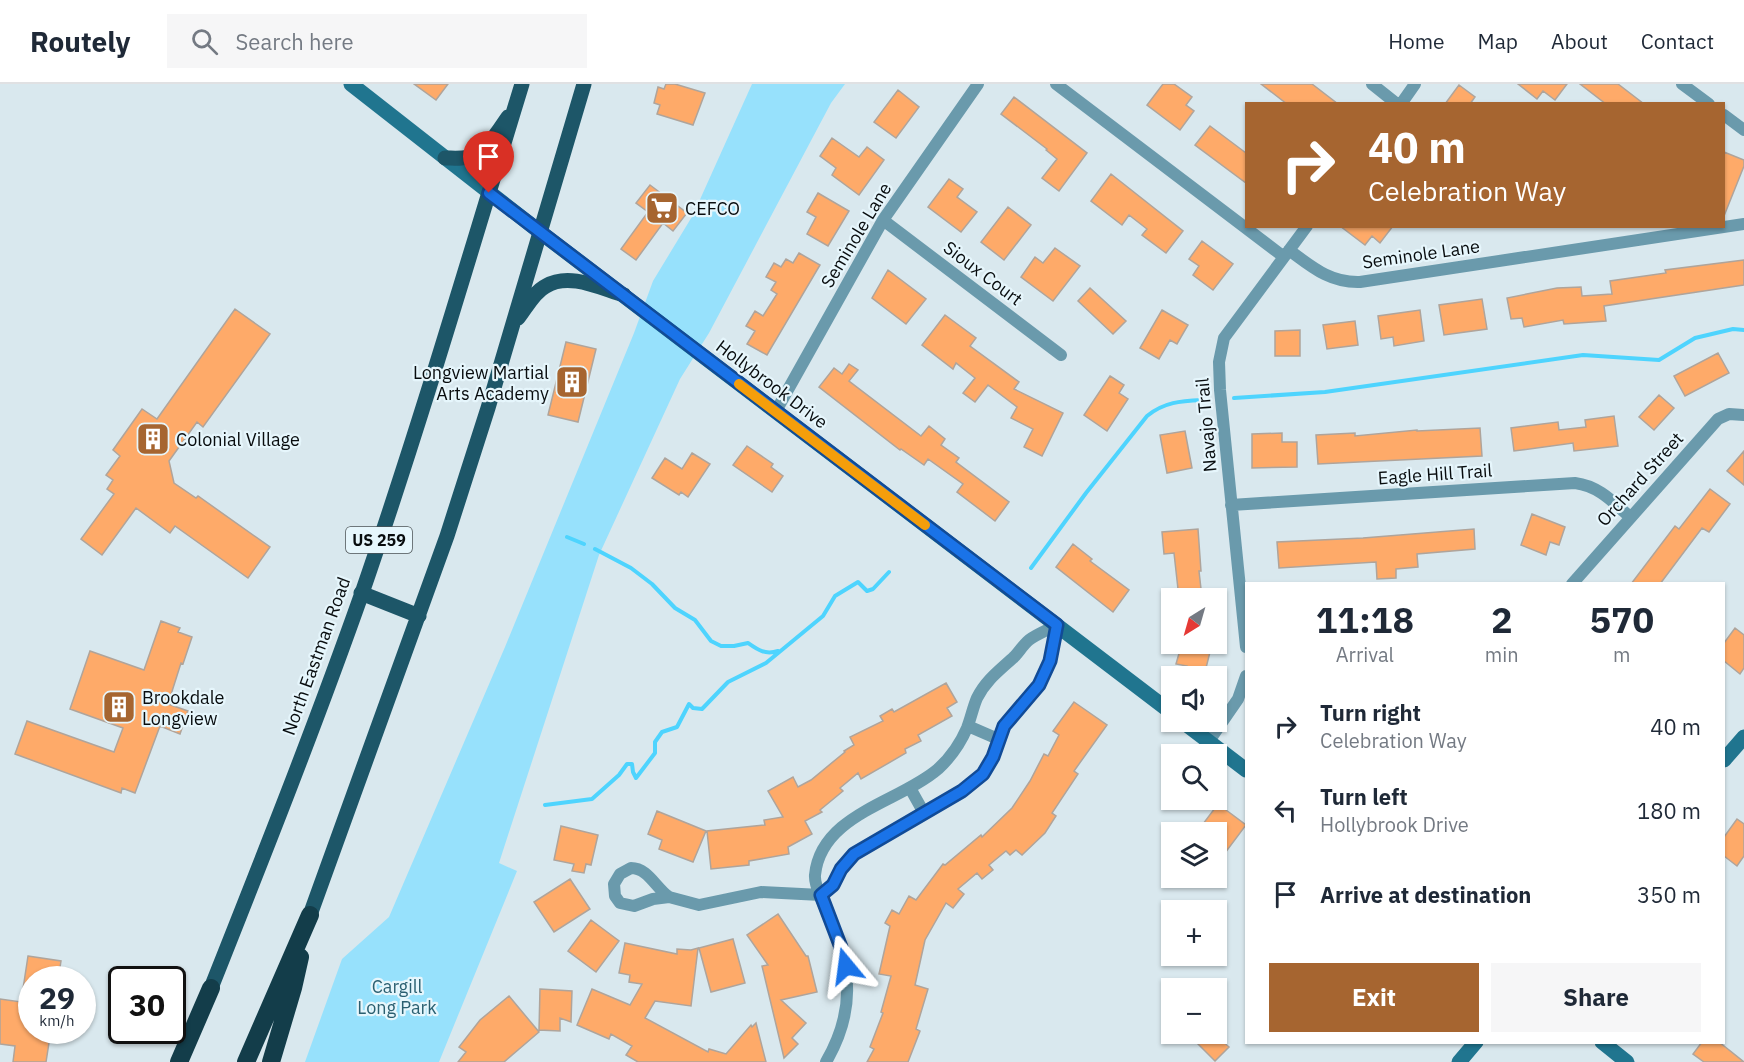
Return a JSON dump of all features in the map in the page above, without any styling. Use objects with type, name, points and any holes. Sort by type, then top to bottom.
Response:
[{"type":"highway","points":[[246,1062],[310,915]]},
{"type":"highway","points":[[271,1062],[293,988],[310,915]]},
{"type":"highway","name":"North Eastman Road","points":[[179,1062],[212,988]]},
{"type":"main road","name":"Hollybrook Drive","points":[[351,84],[489,193],[1161,705]]},
{"type":"main road","name":"North Eastman Road","points":[[212,988],[285,802],[361,593],[429,392],[522,84]]},
{"type":"main road","points":[[310,915],[447,536],[513,325],[584,84]]},
{"type":"main road","points":[[445,158],[467,158],[481,151],[514,110]]},
{"type":"main road","points":[[513,325],[538,293],[545,286],[553,283],[572,280],[624,295]]},
{"type":"main road","points":[[361,593],[419,616]]},
{"type":"main road","points":[[1197,732],[1245,769]]},
{"type":"main road","points":[[1725,759],[1744,736]]},
{"type":"main road","points":[[1459,1062],[1474,1044]]},
{"type":"main road","points":[[1605,1044],[1628,1062]]},
{"type":"street","name":"Seminole Lane","points":[[776,411],[882,220],[978,84]]},
{"type":"street","name":"Seminole Lane","points":[[1056,84],[1245,223]]},
{"type":"street","points":[[1372,84],[1396,102]]},
{"type":"street","points":[[1401,102],[1415,84]]},
{"type":"street","points":[[1682,84],[1705,102]]},
{"type":"street","points":[[1725,116],[1744,130]]},
{"type":"street","name":"Sioux Court","points":[[882,220],[1061,356]]},
{"type":"street","name":"Seminole Lane","points":[[1725,227],[1744,224]]},
{"type":"street","name":"Seminole Lane","points":[[1252,228],[1286,253],[1325,276],[1360,282],[1718,228]]},
{"type":"street","name":"Navajo Trail","points":[[1245,638],[1219,376],[1221,349],[1224,338],[1233,324],[1305,228]]},
{"type":"street","name":"Orchard Street","points":[[1574,582],[1718,419],[1726,414],[1744,415]]},
{"type":"street","name":"Eagle Hill Trail","points":[[1231,505],[1575,483],[1594,487],[1630,517]]},
{"type":"street","points":[[826,1062],[843,1023],[848,985],[842,950],[815,878],[823,853],[835,834],[859,814],[910,788],[941,766],[955,750],[968,726],[977,699],[987,683],[1029,640],[1057,625]]},
{"type":"street","points":[[669,897],[699,905],[761,892],[821,895],[833,885],[841,869],[854,854],[978,780],[987,770],[998,739],[1010,716],[1039,685],[1050,661],[1057,625]]},
{"type":"street","points":[[1209,741],[1238,699],[1245,679]]},
{"type":"street","points":[[968,726],[998,739]]},
{"type":"street","points":[[910,788],[924,813]]},
{"type":"green space","name":"Cargill Long Park","points":[[752,84],[845,84],[831,103],[709,333],[680,379],[599,555],[499,863],[517,871],[439,1062],[305,1062],[342,959],[389,917],[505,647],[634,333],[653,281],[693,215]]},
{"type":"building","points":[[414,84],[448,84],[436,100]]},
{"type":"building","points":[[666,84],[675,84],[705,93],[693,125],[657,114],[660,105],[654,103],[658,87],[664,89]]},
{"type":"building","points":[[1163,84],[1174,84],[1192,97],[1186,105],[1194,111],[1180,130],[1147,105]]},
{"type":"building","points":[[1261,84],[1312,84],[1335,102],[1284,102]]},
{"type":"building","points":[[1518,84],[1567,84],[1555,100],[1543,91],[1537,99]]},
{"type":"building","points":[[1580,84],[1618,84],[1641,102],[1603,102]]},
{"type":"building","points":[[1459,85],[1475,97],[1471,102],[1446,102]]},
{"type":"building","points":[[898,90],[919,107],[896,138],[874,122]]},
{"type":"building","points":[[1014,97],[1087,153],[1059,191],[1042,178],[1057,159],[1001,114]]},
{"type":"building","points":[[1210,126],[1245,152],[1245,182],[1195,145]]},
{"type":"building","points":[[832,138],[859,157],[867,147],[884,160],[859,195],[832,175],[836,168],[820,156]]},
{"type":"building","points":[[1725,152],[1744,160],[1744,166],[1725,214]]},
{"type":"building","points":[[1111,174],[1183,231],[1166,253],[1142,235],[1147,229],[1129,215],[1122,225],[1091,201]]},
{"type":"building","points":[[949,179],[963,189],[957,197],[977,212],[961,232],[928,207]]},
{"type":"building","points":[[650,185],[687,213],[673,231],[663,223],[636,260],[621,249],[648,212],[636,203]]},
{"type":"building","points":[[818,193],[849,211],[828,246],[807,234],[816,217],[807,212]]},
{"type":"building","points":[[1008,207],[1031,225],[1004,260],[981,242]]},
{"type":"building","points":[[1343,228],[1391,228],[1380,243],[1372,236],[1365,245]]},
{"type":"building","points":[[1202,241],[1233,264],[1213,290],[1193,275],[1199,266],[1189,259]]},
{"type":"building","points":[[1055,248],[1080,266],[1053,301],[1021,277],[1035,257],[1043,263]]},
{"type":"building","points":[[799,253],[820,265],[767,355],[747,344],[755,331],[746,326],[755,311],[763,316],[777,294],[771,290],[776,282],[766,277],[774,263],[781,267],[786,259],[793,263]]},
{"type":"building","points":[[1744,260],[1744,285],[1604,306],[1606,321],[1564,324],[1563,320],[1524,327],[1522,318],[1511,319],[1507,298],[1557,288],[1581,287],[1582,296],[1612,294],[1610,281],[1666,273],[1665,270]]},
{"type":"building","points":[[888,270],[926,299],[906,324],[872,298]]},
{"type":"building","points":[[1090,288],[1126,321],[1113,334],[1078,301]]},
{"type":"building","points":[[1482,299],[1487,329],[1444,335],[1439,305]]},
{"type":"building","name":"Colonial Village","points":[[235,309],[270,334],[203,427],[197,422],[169,461],[174,483],[196,498],[198,496],[270,547],[248,578],[175,526],[170,533],[136,508],[102,555],[81,539],[114,494],[107,489],[113,480],[106,475],[120,456],[113,450],[142,409],[157,419]]},
{"type":"building","points":[[1162,310],[1188,325],[1177,344],[1170,340],[1159,359],[1140,348]]},
{"type":"building","points":[[1420,310],[1424,341],[1394,346],[1393,337],[1381,339],[1378,316]]},
{"type":"building","points":[[945,315],[976,338],[970,346],[1019,382],[1014,389],[1063,413],[1042,456],[1024,447],[1033,429],[1011,418],[1017,407],[988,385],[975,402],[963,393],[975,378],[956,363],[953,369],[922,345]]},
{"type":"building","points":[[1355,321],[1358,345],[1327,349],[1323,325]]},
{"type":"building","points":[[1300,330],[1300,356],[1275,356],[1275,331]]},
{"type":"building","name":"Longview Martial Arts Academy","points":[[566,342],[596,349],[578,422],[548,415]]},
{"type":"building","points":[[1718,353],[1729,373],[1685,396],[1674,376]]},
{"type":"building","points":[[849,364],[858,370],[849,381],[921,436],[929,426],[945,439],[941,445],[959,458],[956,462],[1009,502],[995,521],[957,492],[963,484],[928,459],[924,465],[900,450],[819,387],[834,368],[842,374]]},
{"type":"building","points":[[1110,376],[1124,385],[1119,393],[1128,399],[1107,431],[1084,415]]},
{"type":"building","points":[[1659,395],[1674,408],[1654,430],[1639,417]]},
{"type":"building","points":[[1614,416],[1618,446],[1574,451],[1573,443],[1514,451],[1511,428],[1558,422],[1559,430],[1586,427],[1585,420]]},
{"type":"building","points":[[1480,428],[1482,456],[1318,464],[1316,435],[1355,433],[1355,436],[1417,430]]},
{"type":"building","points":[[1185,431],[1192,468],[1167,473],[1160,435]]},
{"type":"building","points":[[1282,433],[1282,442],[1297,442],[1297,467],[1252,468],[1252,434]]},
{"type":"building","points":[[747,446],[773,464],[771,467],[783,476],[772,492],[733,465]]},
{"type":"building","points":[[1744,451],[1744,485],[1727,471]]},
{"type":"building","points":[[692,453],[710,464],[688,497],[681,492],[679,495],[652,478],[665,458],[682,469]]},
{"type":"building","points":[[1710,489],[1730,504],[1709,532],[1702,528],[1662,582],[1633,582],[1675,526],[1679,529]]},
{"type":"building","points":[[1532,514],[1565,527],[1559,545],[1550,542],[1546,555],[1521,545]]},
{"type":"building","points":[[1198,529],[1201,588],[1178,588],[1174,553],[1164,554],[1162,532]]},
{"type":"building","points":[[1474,529],[1475,549],[1417,554],[1418,567],[1396,569],[1396,578],[1377,579],[1376,562],[1279,568],[1277,542]]},
{"type":"building","points":[[1073,544],[1092,559],[1090,561],[1129,590],[1113,612],[1056,567]]},
{"type":"building","name":"Brookdale Longview","points":[[161,621],[180,628],[178,632],[192,637],[168,704],[188,711],[180,734],[160,726],[135,793],[122,788],[121,793],[15,754],[27,721],[114,752],[123,728],[70,709],[90,651],[144,670]]},
{"type":"building","points":[[1735,628],[1744,635],[1744,668],[1740,674],[1725,662],[1725,642]]},
{"type":"building","points":[[1179,654],[1210,654],[1206,666],[1176,664]]},
{"type":"building","points":[[946,683],[957,702],[947,708],[952,716],[918,735],[921,741],[905,749],[906,753],[861,779],[858,773],[840,788],[843,791],[820,810],[822,812],[805,821],[812,834],[788,847],[789,854],[749,861],[749,865],[711,869],[707,831],[765,825],[764,820],[783,817],[768,791],[793,777],[798,787],[811,780],[854,745],[850,737],[883,721],[880,716],[892,709],[894,712]]},
{"type":"building","points":[[1074,702],[1107,725],[1074,771],[1078,774],[1052,813],[1056,816],[1045,833],[1022,855],[1016,850],[1010,855],[1006,851],[989,865],[993,870],[982,879],[977,873],[958,889],[964,894],[953,908],[946,903],[925,940],[915,985],[928,989],[916,1029],[920,1031],[908,1062],[867,1062],[874,1049],[870,1047],[883,1013],[881,1012],[891,976],[879,974],[890,926],[885,923],[892,910],[899,914],[909,896],[916,900],[943,864],[945,865],[981,835],[982,837],[1012,808],[1044,754],[1048,756],[1059,735],[1053,731]]},
{"type":"building","points":[[1214,810],[1226,810],[1245,826],[1227,850],[1227,822],[1204,822]]},
{"type":"building","points":[[657,811],[706,831],[693,862],[659,849],[662,840],[648,834]]},
{"type":"building","points":[[1737,819],[1744,824],[1744,856],[1737,866],[1725,857],[1725,836]]},
{"type":"building","points":[[561,826],[598,835],[591,865],[586,864],[584,873],[572,871],[574,864],[554,860]]},
{"type":"building","points":[[570,879],[590,909],[554,932],[534,902]]},
{"type":"building","points":[[778,914],[808,956],[817,992],[781,1000],[806,1023],[792,1038],[798,1044],[784,1058],[762,966],[768,965],[747,935]]},
{"type":"building","points":[[591,920],[619,941],[596,972],[568,951]]},
{"type":"building","points":[[733,939],[745,983],[711,992],[699,948]]},
{"type":"building","points":[[625,943],[677,954],[677,949],[698,948],[691,1006],[655,1001],[645,1018],[708,1052],[709,1049],[726,1054],[751,1025],[752,1027],[756,1023],[766,1062],[638,1062],[626,1055],[632,1046],[611,1034],[609,1039],[577,1025],[592,989],[630,1005],[642,984],[629,982],[630,975],[619,973]]},
{"type":"building","points":[[28,956],[61,961],[60,966],[26,966]]},
{"type":"building","points":[[540,989],[572,991],[571,1022],[560,1018],[560,1031],[539,1030]]},
{"type":"building","points":[[509,996],[539,1032],[504,1062],[458,1062],[466,1052],[459,1047],[480,1020]]},
{"type":"building","points":[[0,999],[18,1002],[18,1044],[49,1044],[46,1062],[13,1062],[15,1046],[0,1044]]},
{"type":"building","points":[[1198,1044],[1226,1044],[1229,1047],[1215,1061]]},
{"type":"building","points":[[1700,1044],[1722,1044],[1744,1062],[1704,1062],[1693,1054]]},
{"type":"waterway","points":[[1234,398],[1325,392],[1583,355],[1659,360],[1695,338],[1733,329],[1744,330]]},
{"type":"waterway","points":[[1031,568],[1147,416],[1166,405],[1202,400]]},
{"type":"waterway","points":[[567,537],[584,544]]},
{"type":"waterway","points":[[595,549],[631,568],[652,584],[675,608],[695,620],[711,641],[721,646],[748,643],[762,651],[778,651]]},
{"type":"waterway","points":[[545,805],[592,799],[619,775],[627,764],[632,764],[636,778],[655,753],[655,742],[662,732],[677,727],[689,704],[693,708],[702,709],[728,682],[766,663],[823,616],[835,596],[858,582],[867,591],[873,589],[889,572]]},
{"type":"slow traffic","points":[[739,384],[925,525]]},
{"type":"place","name":"CEFCO","points":[[662,208]]},
{"type":"place","name":"Longview Martial Arts Academy","points":[[572,382]]},
{"type":"place","name":"Colonial Village","points":[[153,439]]},
{"type":"place","name":"Brookdale Longview","points":[[119,707]]},
{"type":"route","points":[[489,193],[1057,625],[1050,661],[1039,685],[1010,716],[998,739],[987,770],[962,791],[854,854],[841,869],[833,885],[821,895],[846,966]]}]
